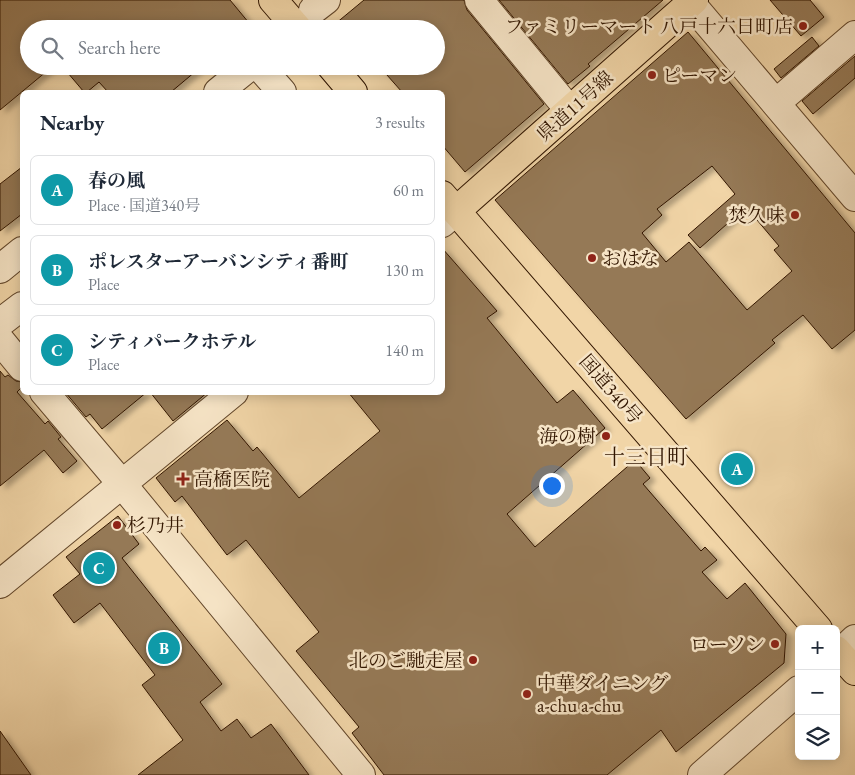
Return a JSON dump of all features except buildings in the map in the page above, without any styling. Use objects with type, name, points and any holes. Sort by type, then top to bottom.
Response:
[{"type":"main road","points":[[273,0],[312,13]]},
{"type":"main road","name":"県道11号線","points":[[447,210],[691,1]]},
{"type":"main road","points":[[339,75],[351,90]]},
{"type":"main road","name":"国道340号","points":[[447,210],[814,625]]},
{"type":"street","points":[[479,0],[561,100]]},
{"type":"street","points":[[691,1],[855,197]]},
{"type":"street","points":[[776,103],[855,35]]},
{"type":"street","points":[[220,90],[239,75]]},
{"type":"street","points":[[267,75],[280,90]]},
{"type":"street","points":[[0,269],[20,253]]},
{"type":"street","points":[[0,323],[20,308]]},
{"type":"street","points":[[20,325],[0,341],[20,365]]},
{"type":"street","points":[[47,395],[361,775]]},
{"type":"street","points":[[0,584],[230,395]]},
{"type":"street","points":[[719,770],[795,694]]},
{"type":"place","name":"ファミリーマート 八戸十六日町店","points":[[803,26]]},
{"type":"place","name":"ピーマン","points":[[652,75]]},
{"type":"place","name":"焚久味","points":[[795,215]]},
{"type":"place","name":"おはな","points":[[592,258]]},
{"type":"place","name":"海の樹","points":[[606,436]]},
{"type":"place","name":"春の風","points":[[737,469]]},
{"type":"place","name":"高橋医院","points":[[183,479]]},
{"type":"place","name":"杉乃井","points":[[117,525]]},
{"type":"place","name":"シティパークホテル","points":[[99,568]]},
{"type":"place","name":"ローソン","points":[[775,644]]},
{"type":"place","name":"ポレスターアーバンシティ番町","points":[[164,648]]},
{"type":"place","name":"北のご馳走屋","points":[[473,660]]},
{"type":"place","name":"中華ダイニング a-chu a-chu","points":[[527,694]]},
{"type":"district","name":"十三日町","points":[[646,456]]}]
